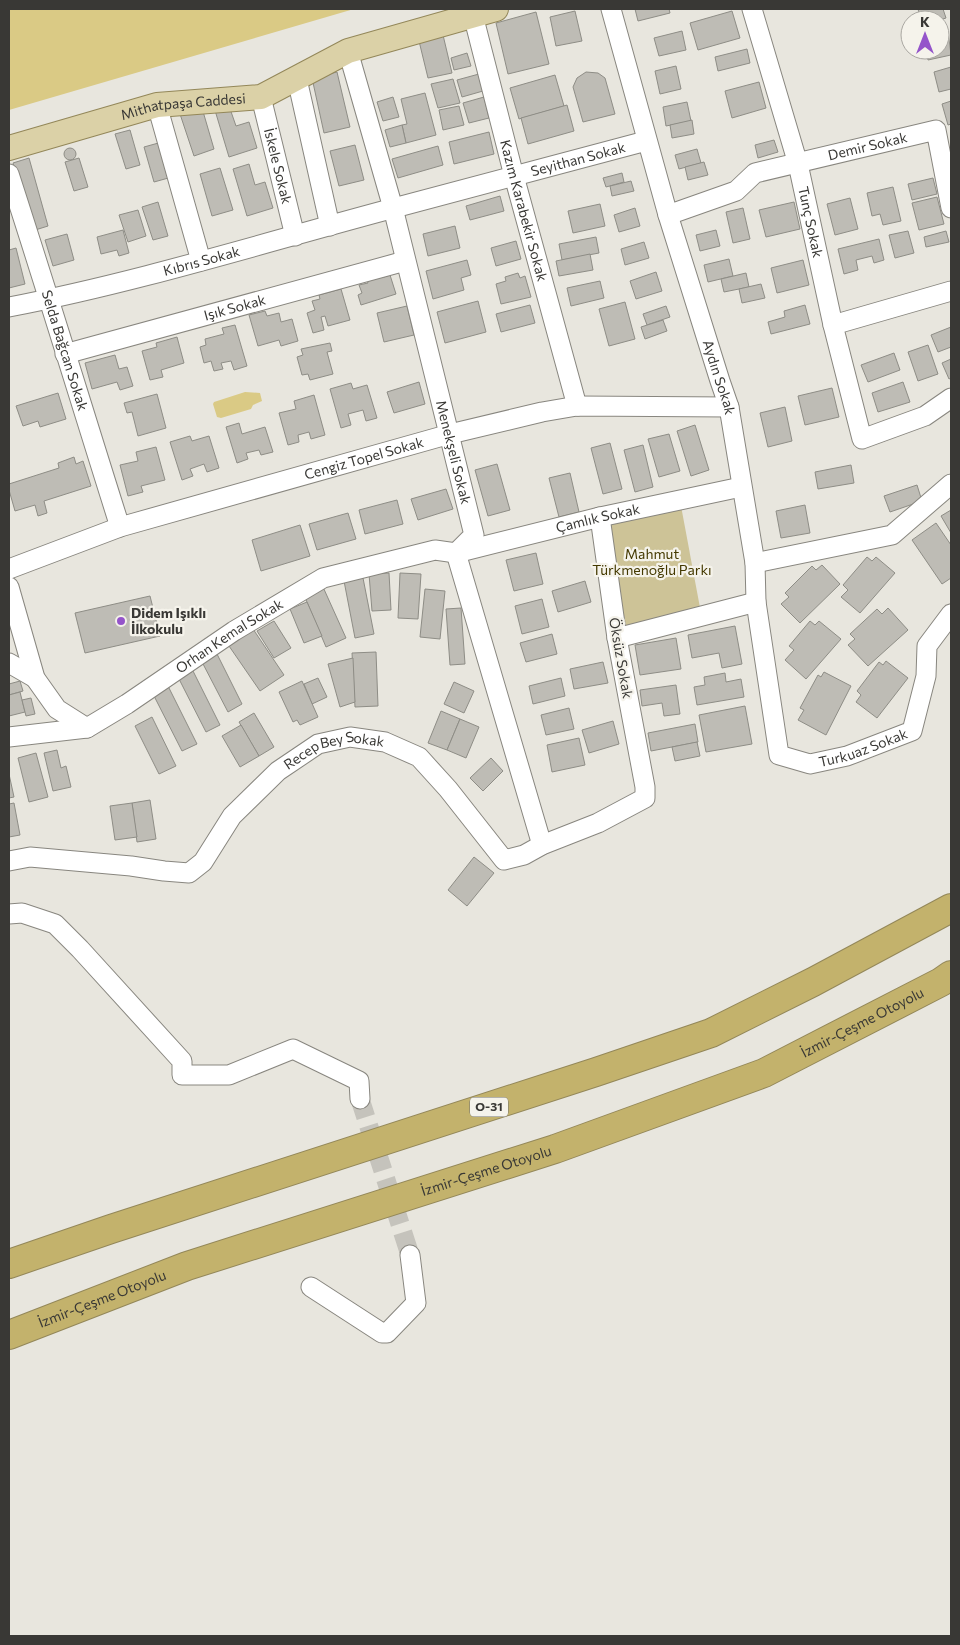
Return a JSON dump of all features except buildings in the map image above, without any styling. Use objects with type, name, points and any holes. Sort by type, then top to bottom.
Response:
[{"type":"highway","name":"O-31","points":[[9,1264],[711,1033],[813,982],[951,908]]},
{"type":"highway","name":"İzmir-Çeşme Otoyolu","points":[[9,1335],[187,1266],[555,1149],[764,1073],[941,982],[951,975]]},
{"type":"main road","name":"Mithatpaşa Caddesi","points":[[9,148],[157,105],[261,97],[348,51],[496,9]]},
{"type":"street","name":"Aydın Sokak","points":[[611,9],[646,141],[729,407],[755,564],[756,602],[779,755]]},
{"type":"street","name":"Tunç Sokak","points":[[752,9],[798,164],[833,325],[862,439],[925,416],[951,398]]},
{"type":"street","name":"Kazım Karabekir Sokak","points":[[473,15],[514,176],[577,406]]},
{"type":"street","name":"Menekşeli Sokak","points":[[348,51],[393,208],[474,535],[456,553]]},
{"type":"street","points":[[297,79],[330,226]]},
{"type":"street","name":"İskele Sokak","points":[[261,97],[295,236]]},
{"type":"street","points":[[157,105],[201,261]]},
{"type":"street","name":"Demir Sokak","points":[[668,215],[736,191],[754,173],[936,130],[951,208]]},
{"type":"street","name":"Seyithan Sokak","points":[[393,208],[646,141]]},
{"type":"street","name":"Selda Bağcan Sokak","points":[[9,174],[50,299],[65,354],[120,527]]},
{"type":"street","name":"Kıbrıs Sokak","points":[[9,308],[201,261],[393,208]]},
{"type":"street","name":"Işık Sokak","points":[[65,354],[405,261]]},
{"type":"street","points":[[833,325],[951,290]]},
{"type":"street","name":"Cengiz Topel Sokak","points":[[9,569],[120,527],[450,434],[542,412],[577,406],[729,407]]},
{"type":"street","points":[[755,564],[892,535],[951,484]]},
{"type":"street","name":"Çamlık Sokak","points":[[456,553],[600,517],[741,488]]},
{"type":"street","name":"Öksüz Sokak","points":[[600,517],[617,638],[645,787],[645,798]]},
{"type":"street","name":"Orhan Kemal Sokak","points":[[9,737],[87,728],[134,699],[234,631],[323,578],[435,550],[456,553]]},
{"type":"street","points":[[456,553],[542,845]]},
{"type":"street","points":[[9,587],[35,678],[58,709],[87,728]]},
{"type":"street","points":[[617,638],[756,602]]},
{"type":"street","name":"Turkuaz Sokak","points":[[779,755],[810,764],[848,756],[912,731],[926,676],[927,646],[951,614]]},
{"type":"street","points":[[9,663],[35,678]]},
{"type":"street","name":"Recep Bey Sokak","points":[[9,861],[30,857],[188,873],[203,862],[232,816],[278,771],[318,744],[350,737],[385,742],[419,757],[448,789],[504,860],[524,855],[542,845],[598,823],[645,798]]},
{"type":"street","points":[[9,914],[22,914],[55,924],[182,1061],[182,1075],[229,1075],[293,1049],[359,1082],[360,1099]]},
{"type":"street","points":[[311,1287],[382,1333],[387,1333],[416,1303],[410,1255]]},
{"type":"green space","name":"Mahmut Türkmenoğlu Parkı","points":[[681,506],[701,613],[627,631],[606,524]]},
{"type":"shaded area","points":[[9,9],[354,9],[9,110]]},
{"type":"shaded area","points":[[245,392],[260,393],[262,401],[253,405],[251,409],[221,418],[217,417],[214,402]]},
{"type":"tunnel","points":[[360,1099],[410,1255]]},
{"type":"place","name":"Didem Işıklı İlkokulu","points":[[121,621]]}]
